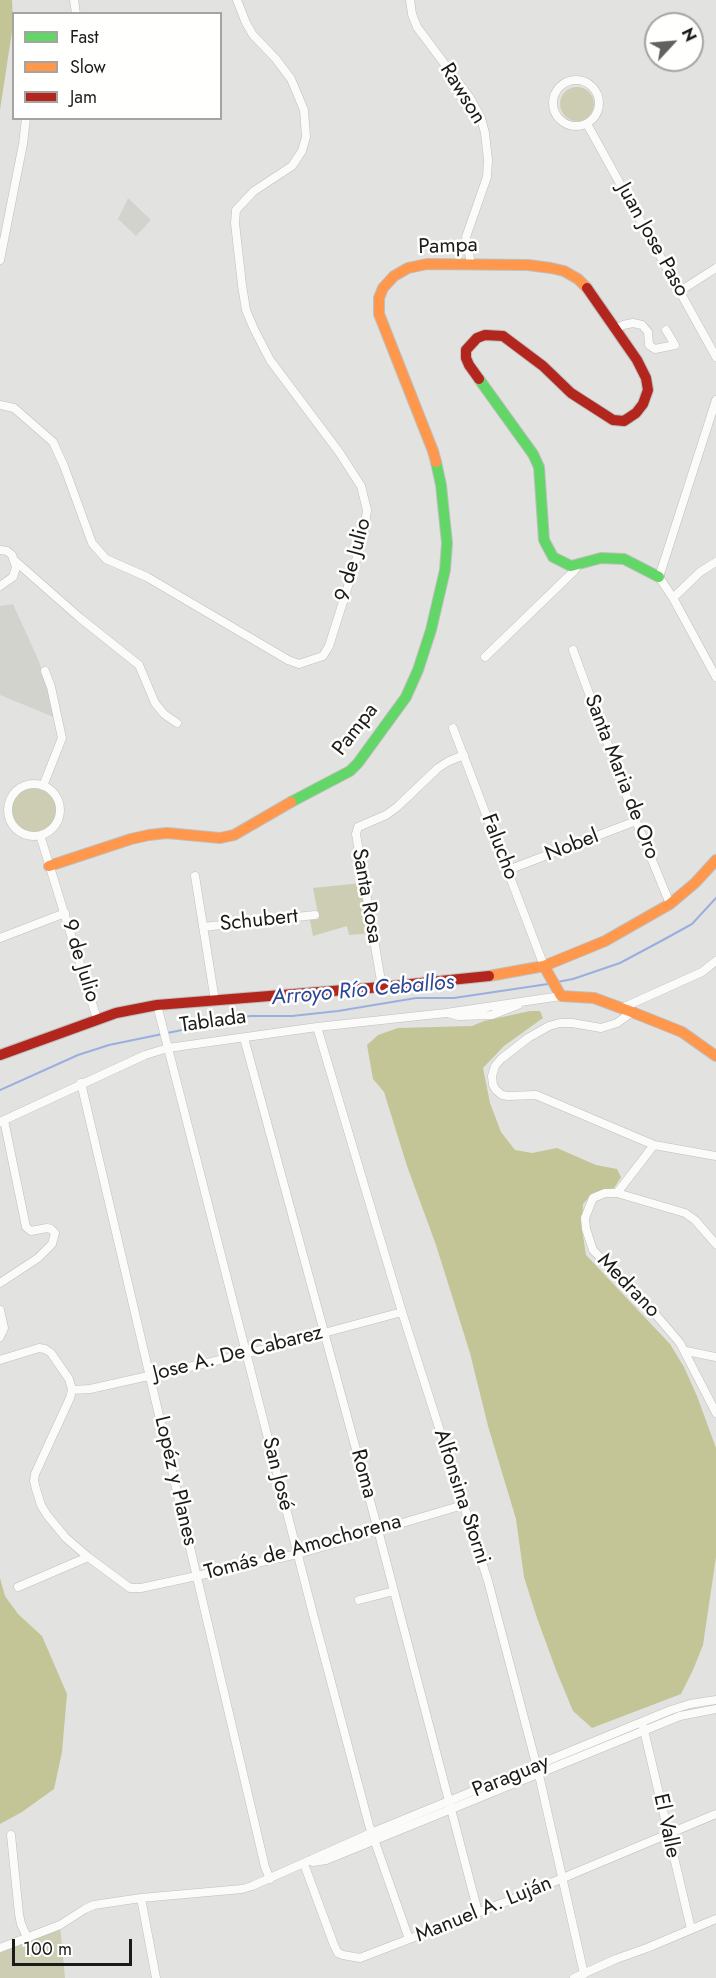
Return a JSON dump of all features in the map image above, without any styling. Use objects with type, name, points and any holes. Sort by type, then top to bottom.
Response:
[{"type":"street","name":"9 de Julio","points":[[0,405],[14,408],[53,442],[92,543],[106,560],[147,577],[288,660],[299,664],[323,656],[329,646],[355,564],[367,510],[361,486],[339,452],[270,360],[246,310],[236,233],[236,210],[254,191],[292,166],[302,152],[306,137],[304,110],[291,79],[253,35],[237,0]]},
{"type":"street","name":"Rawson","points":[[410,0],[412,15],[417,27],[470,98],[481,118],[485,133],[487,177],[466,237],[471,264]]},
{"type":"street","points":[[576,80],[590,84],[599,97],[597,113],[586,124],[572,126],[559,118],[555,112],[553,105],[557,90],[568,81],[576,80]]},
{"type":"street","points":[[0,260],[26,120]]},
{"type":"street","name":"Juan Jose Paso","points":[[586,124],[716,357]]},
{"type":"street","name":"Pampa","points":[[49,866],[148,835],[167,833],[220,838],[234,835],[350,771],[406,697],[418,670],[438,600],[445,570],[447,533],[441,485],[433,451],[379,314],[379,298],[383,288],[394,276],[408,268],[427,264],[528,265],[564,271],[578,279],[591,292],[637,360],[646,378],[648,390],[643,404],[636,413],[624,421],[613,420],[571,393],[543,366],[503,336],[485,335],[477,338],[466,350],[469,365],[514,425],[539,467],[542,527],[548,549],[553,557],[564,563],[571,566],[578,565]]},
{"type":"street","points":[[680,291],[716,268]]},
{"type":"street","points":[[616,329],[633,323],[642,325],[648,332],[649,345],[655,349],[675,345],[666,330]]},
{"type":"street","points":[[659,577],[716,400]]},
{"type":"street","points":[[0,550],[7,551],[14,560],[80,618],[140,665],[155,703],[164,714],[177,723]]},
{"type":"street","points":[[485,657],[578,565],[601,558],[624,559],[659,577],[716,677]]},
{"type":"street","points":[[0,586],[13,578],[16,571],[14,560]]},
{"type":"street","points":[[673,598],[700,572],[716,562]]},
{"type":"street","name":"Santa Maria de Oro","points":[[573,650],[636,821],[670,904]]},
{"type":"street","points":[[43,786],[62,738],[45,670]]},
{"type":"street","name":"Falucho","points":[[453,728],[547,971]]},
{"type":"street","name":"Santa Rosa","points":[[382,987],[356,834],[358,827],[392,811],[438,768],[464,755]]},
{"type":"street","points":[[27,785],[43,786],[56,795],[60,811],[55,825],[49,831],[40,835],[27,835],[19,831],[10,819],[9,802],[13,794],[27,785]]},
{"type":"street","points":[[0,821],[10,819]]},
{"type":"street","name":"Nobel","points":[[508,870],[636,821]]},
{"type":"street","name":"9 de Julio","points":[[40,835],[98,1019]]},
{"type":"street","points":[[0,1055],[116,1013],[157,1005],[547,971],[670,904],[696,884],[716,860]]},
{"type":"street","points":[[195,876],[215,1001]]},
{"type":"street","points":[[0,938],[65,913]]},
{"type":"street","name":"Schubert","points":[[203,927],[315,915]]},
{"type":"street","points":[[716,961],[702,972],[627,1010],[617,1023],[601,1028],[572,1023],[549,1026],[528,1038],[501,1059],[495,1066],[492,1076],[493,1084],[502,1095],[536,1095],[654,1144],[716,1156]]},
{"type":"street","points":[[547,971],[559,993]]},
{"type":"street","name":"Tablada","points":[[2,1121],[81,1083],[167,1046],[446,1013],[526,1002],[559,993],[585,996],[682,1032],[716,1056]]},
{"type":"street","name":"San José","points":[[157,1005],[373,1837],[409,1939]]},
{"type":"street","name":"Alfonsina Storni","points":[[317,1027],[402,1312],[488,1581],[538,1770],[584,1974]]},
{"type":"street","name":"Roma","points":[[244,1038],[378,1530],[478,1912]]},
{"type":"street","name":"Lopéz y Planes","points":[[81,1083],[265,1867],[270,1879]]},
{"type":"street","points":[[0,1283],[38,1258],[52,1244],[55,1233],[47,1228],[31,1232],[26,1227],[2,1121]]},
{"type":"street","points":[[654,1144],[617,1193],[685,1214],[695,1220],[716,1244]]},
{"type":"street","name":"Medrano","points":[[617,1193],[598,1195],[589,1205],[585,1218],[593,1251],[657,1316],[686,1352],[716,1413]]},
{"type":"street","points":[[0,1310],[4,1328],[0,1337]]},
{"type":"street","name":"Jose A. De Cabarez","points":[[72,1390],[90,1389],[150,1376],[402,1312]]},
{"type":"street","points":[[0,1360],[39,1348],[45,1349],[51,1353],[69,1379],[72,1390],[70,1398],[48,1444],[34,1481],[41,1505],[47,1515],[66,1538],[88,1557],[18,1587]]},
{"type":"street","points":[[686,1352],[716,1357]]},
{"type":"street","name":"Tomás de Amochorena","points":[[88,1557],[130,1588],[141,1588],[298,1554],[463,1505]]},
{"type":"street","points":[[360,1600],[394,1591]]},
{"type":"street","name":"Paraguay","points":[[0,1948],[60,1925],[94,1905],[141,1898],[242,1889],[306,1863],[326,1860],[373,1837],[643,1726],[690,1704],[716,1700]]},
{"type":"street","name":"Paraguay","points":[[643,1726],[716,1709]]},
{"type":"street","name":"El Valle","points":[[643,1726],[691,1929]]},
{"type":"street","name":"Manuel A. Luján","points":[[306,1863],[333,1945],[338,1953],[360,1958],[563,1878],[716,1814]]},
{"type":"street","points":[[11,1835],[19,1914],[27,1937]]},
{"type":"street","points":[[141,1898],[156,1978]]},
{"type":"street","points":[[574,1978],[716,1919]]},
{"type":"shaded area","points":[[128,198],[151,220],[136,236],[118,219]]},
{"type":"shaded area","points":[[13,604],[38,659],[56,718],[0,695],[0,606]]},
{"type":"green space","points":[[0,0],[12,0],[12,32],[0,110]]},
{"type":"green space","points":[[577,87],[589,92],[594,104],[589,116],[577,121],[565,116],[560,104],[565,92]]},
{"type":"green space","points":[[34,784],[48,788],[56,796],[60,810],[56,824],[48,832],[34,836],[20,832],[12,824],[8,810],[12,796],[20,788]]},
{"type":"green space","points":[[362,883],[371,933],[349,935],[347,926],[313,936],[310,920],[319,919],[313,888]]},
{"type":"green space","points":[[540,1011],[543,1018],[504,1046],[483,1068],[490,1103],[501,1132],[515,1150],[532,1153],[557,1148],[596,1165],[617,1169],[621,1177],[614,1188],[593,1193],[583,1204],[582,1229],[586,1255],[670,1344],[684,1367],[697,1396],[716,1448],[716,1557],[703,1645],[693,1670],[681,1694],[592,1728],[573,1711],[537,1618],[524,1577],[516,1519],[488,1426],[470,1353],[384,1092],[373,1079],[367,1045],[378,1035],[398,1028],[472,1026],[484,1021]]},
{"type":"green space","points":[[0,1578],[5,1596],[18,1614],[42,1636],[67,1694],[62,1752],[54,1789],[22,1812],[0,1824]]},
{"type":"green space","points":[[60,1925],[65,1978],[0,1978],[0,1947]]},
{"type":"waterway","name":"Arroyo Río Ceballos","points":[[557,982],[620,963],[692,924],[716,898]]},
{"type":"waterway","name":"Arroyo Río Ceballos","points":[[0,1090],[78,1055],[109,1045],[250,1016],[292,1016],[416,998],[454,998],[548,984]]},
{"type":"traffic: fast","points":[[479,379],[533,454],[539,467],[544,540],[553,557],[571,566],[601,558],[624,559],[659,577]]},
{"type":"traffic: fast","points":[[291,802],[350,771],[358,763],[406,697],[418,670],[431,630],[445,570],[447,543],[441,485],[436,462]]},
{"type":"traffic: slow","points":[[436,462],[379,314],[379,298],[383,288],[394,276],[408,268],[427,264],[528,265],[551,268],[564,271],[578,279],[587,288]]},
{"type":"traffic: slow","points":[[49,866],[149,835],[167,833],[220,838],[234,835],[291,802]]},
{"type":"traffic: slow","points":[[489,976],[544,966],[605,941],[670,904],[695,883],[716,860]]},
{"type":"traffic: slow","points":[[544,966],[561,996],[594,998],[632,1012],[682,1032],[716,1056]]},
{"type":"traffic: jam","points":[[479,379],[469,365],[466,350],[477,338],[485,335],[503,336],[543,366],[571,393],[613,420],[624,421],[636,413],[643,404],[648,390],[646,378],[637,360],[587,288]]},
{"type":"traffic: jam","points":[[0,1055],[116,1013],[157,1005],[489,976]]}]
